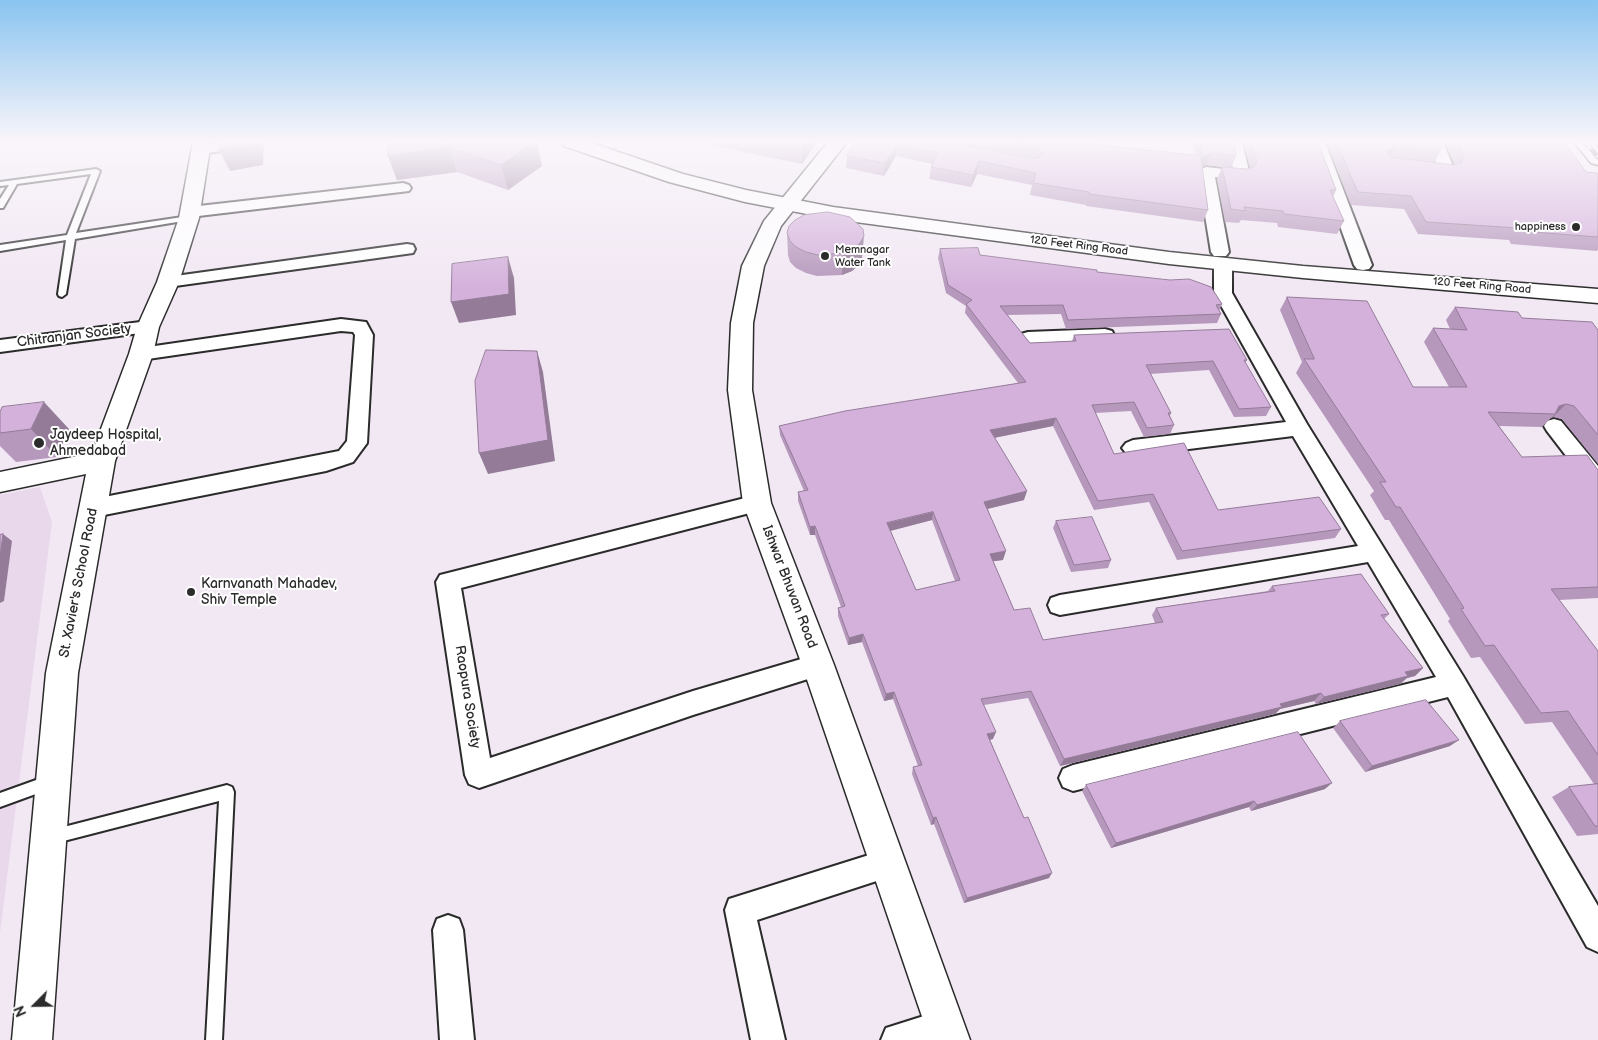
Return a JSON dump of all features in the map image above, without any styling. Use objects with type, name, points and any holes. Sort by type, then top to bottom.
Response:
[{"type":"street","name":"St. Xavier's School Road","points":[[32,1040],[62,673],[102,461],[144,341],[168,282],[189,215],[194,191]]},
{"type":"street","points":[[189,215],[383,191]]},
{"type":"street","name":"120 Feet Ring Road","points":[[724,191],[745,196],[792,199],[1027,240],[1222,258],[1363,265],[1598,282]]},
{"type":"street","name":"120 Feet Ring Road","points":[[768,191],[792,199]]},
{"type":"street","name":"Ishwar Bhuvan Road","points":[[799,191],[771,225],[753,266],[742,323],[740,390],[757,502],[818,664],[948,1032]]},
{"type":"street","points":[[1209,191],[1222,258],[1223,294],[1234,329],[1299,428],[1375,552],[1454,684],[1598,936]]},
{"type":"street","points":[[1335,191],[1363,265]]},
{"type":"street","points":[[168,282],[408,248]]},
{"type":"street","name":"120 Feet Ring Road","points":[[1222,258],[1303,272],[1598,296]]},
{"type":"street","name":"Chitranjan Society","points":[[0,346],[144,341],[341,325],[359,326],[364,335],[357,443],[346,457],[326,464],[94,508]]},
{"type":"street","points":[[1028,338],[1126,334]]},
{"type":"street","points":[[1554,426],[1598,481]]},
{"type":"street","points":[[1133,448],[1299,428]]},
{"type":"street","points":[[0,482],[102,461]]},
{"type":"street","name":"Raopura Society","points":[[757,502],[448,582],[479,775],[693,703],[818,664]]},
{"type":"street","points":[[1060,605],[1375,552]]},
{"type":"street","points":[[1073,778],[1454,684]]},
{"type":"street","points":[[768,1040],[740,910],[888,864]]},
{"type":"street","points":[[448,930],[457,1040]]},
{"type":"street","points":[[898,1040],[948,1032]]},
{"type":"lane","points":[[0,206],[9,191]]},
{"type":"lane","points":[[62,294],[71,236],[88,191]]},
{"type":"lane","points":[[0,248],[189,215]]},
{"type":"lane","points":[[0,800],[53,780]]},
{"type":"lane","points":[[48,838],[227,792],[214,1040]]},
{"type":"shaded area","points":[[40,487],[52,522],[0,933],[0,495]]},
{"type":"building","points":[[1080,191],[1205,191],[1208,210],[1089,194],[1089,192]]},
{"type":"building","points":[[1227,191],[1330,191],[1344,221],[1284,214],[1283,211],[1244,207],[1245,211],[1231,209]]},
{"type":"building","points":[[1357,191],[1598,191],[1598,237],[1520,231],[1518,228],[1426,222],[1411,196]]},
{"type":"building","points":[[828,212],[850,217],[863,229],[864,236],[853,249],[843,253],[818,255],[796,247],[790,241],[787,233],[789,226],[795,220],[804,215]]},
{"type":"building","points":[[978,248],[980,255],[1097,270],[1097,272],[1170,280],[1189,279],[1211,287],[1222,304],[1216,305],[1221,314],[1068,320],[1063,305],[1000,306],[1030,343],[1076,341],[1074,335],[1229,329],[1271,407],[1239,409],[1213,361],[1146,365],[1171,413],[1168,413],[1174,425],[1147,428],[1134,402],[1092,405],[1114,454],[1184,443],[1218,510],[1319,497],[1341,529],[1182,551],[1153,494],[1098,501],[1056,418],[990,430],[1027,491],[984,502],[1006,551],[990,554],[1014,610],[1030,608],[1043,640],[1163,622],[1156,608],[1275,591],[1272,586],[1361,574],[1389,614],[1381,615],[1423,668],[1405,672],[1408,676],[1324,697],[1321,693],[1280,704],[1282,707],[1064,759],[1031,691],[981,699],[996,732],[987,734],[1024,818],[1028,817],[1052,873],[967,898],[936,817],[933,818],[913,767],[922,765],[894,692],[886,694],[863,634],[849,638],[838,608],[845,606],[815,526],[810,527],[798,492],[808,490],[779,426],[845,411],[1026,382],[966,304],[972,300],[948,285],[940,249]],"holes":[[[933,512],[960,580],[916,590],[887,523]]]},
{"type":"building","points":[[508,257],[509,294],[451,302],[452,264]]},
{"type":"building","points":[[1287,297],[1367,301],[1413,387],[1467,387],[1433,328],[1467,330],[1455,307],[1518,312],[1522,318],[1592,322],[1598,330],[1598,435],[1574,406],[1566,404],[1559,406],[1555,414],[1488,412],[1522,457],[1587,455],[1598,470],[1598,587],[1551,589],[1598,651],[1598,755],[1568,711],[1541,713],[1494,645],[1485,646],[1461,609],[1464,608],[1400,507],[1396,507],[1380,482],[1386,482],[1304,359],[1314,359]]},
{"type":"building","points":[[486,350],[537,351],[548,440],[479,453],[475,381]]},
{"type":"building","points":[[44,402],[31,429],[0,433],[0,412],[2,407]]},
{"type":"building","points":[[1092,517],[1111,560],[1074,565],[1056,521]]},
{"type":"building","points":[[3,534],[0,557],[0,535]]},
{"type":"building","points":[[1426,700],[1459,740],[1372,766],[1340,721]]},
{"type":"building","points":[[1298,732],[1332,783],[1257,805],[1254,801],[1116,843],[1086,785]]},
{"type":"building","points":[[1598,784],[1598,826],[1595,826],[1569,787]]},
{"type":"place","name":"happiness","points":[[1576,227]]},
{"type":"place","name":"Memnagar Water Tank","points":[[825,256]]},
{"type":"place","name":"Jaydeep Hospital, Ahmedabad","points":[[39,443]]},
{"type":"place","name":"Karnvanath Mahadev, Shiv Temple","points":[[191,592]]}]
